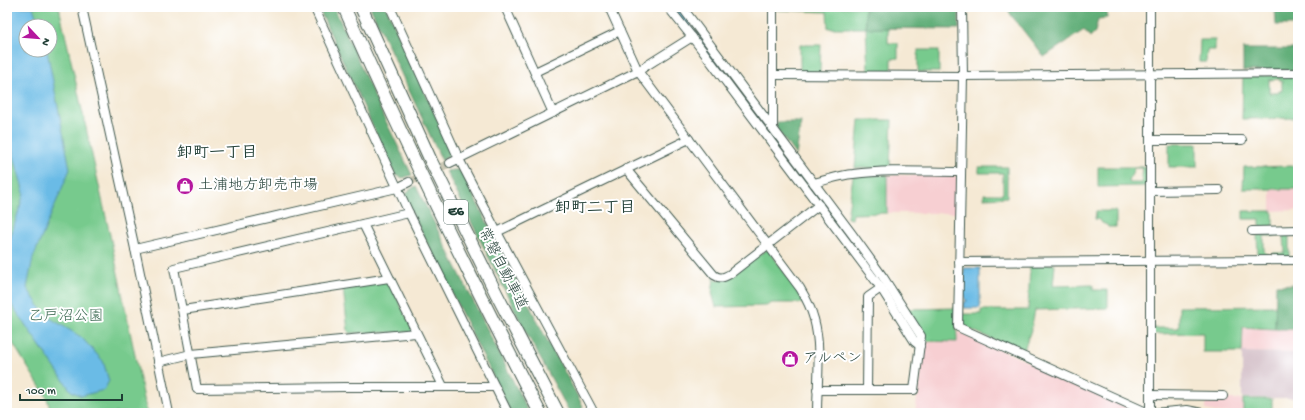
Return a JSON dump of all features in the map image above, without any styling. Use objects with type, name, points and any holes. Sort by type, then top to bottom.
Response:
[{"type":"highway","name":"常磐自動車道","points":[[344,7],[418,170],[540,413]]},
{"type":"highway","name":"常磐自動車道","points":[[361,7],[431,161],[496,293],[558,413]]},
{"type":"street","points":[[82,7],[169,413]]},
{"type":"street","points":[[314,7],[397,188],[508,413]]},
{"type":"street","points":[[390,7],[459,159],[594,413]]},
{"type":"street","points":[[505,7],[553,113]]},
{"type":"street","points":[[609,7],[638,72],[769,245],[800,288],[808,302],[818,339],[817,413]]},
{"type":"street","points":[[668,7],[881,288],[915,342],[920,346]]},
{"type":"street","points":[[682,7],[887,283],[921,336],[914,390],[817,390]]},
{"type":"street","points":[[773,7],[773,128]]},
{"type":"street","points":[[962,7],[963,76],[958,327],[1150,413],[1187,410],[1202,413]]},
{"type":"street","points":[[1150,7],[1150,413]]},
{"type":"street","points":[[535,72],[620,31]]},
{"type":"street","points":[[450,163],[638,72],[692,37]]},
{"type":"street","points":[[773,76],[963,76],[1298,72]]},
{"type":"street","points":[[497,232],[689,139]]},
{"type":"street","points":[[1150,140],[1242,140]]},
{"type":"street","points":[[626,169],[718,278],[723,278],[730,274],[819,206]]},
{"type":"street","points":[[814,183],[867,172],[961,172]]},
{"type":"street","points":[[135,249],[397,188],[409,182]]},
{"type":"street","points":[[1150,191],[1219,190]]},
{"type":"street","points":[[409,213],[174,268],[197,389],[443,386],[495,387]]},
{"type":"street","points":[[363,224],[443,386]]},
{"type":"street","points":[[1252,231],[1298,230]]},
{"type":"street","points":[[959,262],[1298,260]]},
{"type":"street","points":[[182,310],[390,278]]},
{"type":"street","points":[[867,390],[868,297],[881,288]]},
{"type":"street","points":[[158,362],[191,354],[416,333]]},
{"type":"street","points":[[1150,395],[1223,396]]},
{"type":"shaded area","points":[[887,175],[957,176],[957,213],[887,213]]},
{"type":"shaded area","points":[[1271,189],[1298,189],[1298,210],[1271,211]]},
{"type":"shaded area","points":[[1243,327],[1298,329],[1298,353],[1242,352]]},
{"type":"shaded area","points":[[958,331],[1144,413],[915,413],[926,341],[957,342]]},
{"type":"shaded area","points":[[1242,352],[1298,353],[1298,398],[1242,398]]},
{"type":"shaded area","points":[[1206,399],[1243,399],[1243,413],[1219,413],[1206,410]]},
{"type":"green space","name":"乙戸沼公園","points":[[7,7],[59,7],[110,235],[147,413],[51,413],[47,398],[7,334],[7,198],[9,192],[7,186]]},
{"type":"green space","points":[[318,7],[334,7],[380,109],[412,175],[403,178],[395,175]]},
{"type":"green space","points":[[370,7],[386,7],[451,149],[450,154],[442,161]]},
{"type":"green space","points":[[776,7],[865,7],[866,28],[828,28],[827,12],[776,10]]},
{"type":"green space","points":[[865,7],[956,7],[959,9],[959,29],[866,28]]},
{"type":"green space","points":[[1007,7],[1107,7],[1107,18],[1098,19],[1095,32],[1090,37],[1084,30],[1044,57],[1011,15]]},
{"type":"green space","points":[[1275,7],[1298,7],[1298,25],[1276,25]]},
{"type":"green space","points":[[866,28],[888,28],[888,43],[898,43],[898,58],[891,59],[891,71],[868,72]]},
{"type":"green space","points":[[1200,40],[1215,40],[1215,50],[1207,50],[1206,62],[1199,62]]},
{"type":"green space","points":[[800,45],[821,45],[820,72],[800,72]]},
{"type":"green space","points":[[1243,49],[1298,49],[1298,70],[1243,71]]},
{"type":"green space","points":[[918,50],[939,50],[939,72],[918,72]]},
{"type":"green space","points":[[1298,75],[1298,118],[1242,119],[1243,76]],"holes":[[[1279,79],[1279,81],[1282,81],[1282,91],[1279,91],[1279,93],[1269,93],[1269,80]]]},
{"type":"green space","points":[[859,120],[892,120],[890,168],[855,168]]},
{"type":"green space","points":[[777,122],[801,122],[796,156],[776,128]]},
{"type":"green space","points":[[1169,144],[1197,144],[1197,167],[1169,167]]},
{"type":"green space","points":[[1298,166],[1298,189],[1243,189],[1244,167]]},
{"type":"green space","points":[[979,167],[1007,167],[1007,197],[984,198],[984,194],[1003,194],[1003,173],[979,173]]},
{"type":"green space","points":[[1098,167],[1147,167],[1147,186],[1098,187]],"holes":[[[1134,168],[1143,168],[1141,175],[1142,183],[1129,183]]]},
{"type":"green space","points":[[459,170],[462,173],[544,334],[583,406],[579,413],[570,413],[522,325],[446,171]]},
{"type":"green space","points":[[887,175],[887,213],[853,214],[852,219],[847,218],[853,176]]},
{"type":"green space","points":[[416,186],[529,413],[511,413],[412,213],[405,196],[409,190]]},
{"type":"green space","points":[[1096,211],[1116,211],[1116,227],[1108,227],[1100,220],[1095,219]]},
{"type":"green space","points":[[1243,211],[1273,211],[1273,228],[1264,228],[1260,225],[1260,219],[1243,219]]},
{"type":"green space","points":[[1257,235],[1289,235],[1289,257],[1273,257],[1273,253],[1285,253],[1284,236],[1264,236],[1264,251],[1267,254],[1266,257],[1258,257]]},
{"type":"green space","points":[[768,249],[806,303],[772,303],[766,306],[716,307],[712,293],[714,278],[717,281]]},
{"type":"green space","points":[[1030,264],[1055,264],[1053,286],[1093,285],[1093,290],[1108,290],[1108,308],[1035,310],[1031,330],[1023,353],[963,326],[961,323],[961,314],[981,314],[981,310],[1028,310]]},
{"type":"green space","points":[[388,280],[414,332],[349,333],[343,288]]},
{"type":"green space","points":[[1298,284],[1298,329],[1275,329],[1276,285]]},
{"type":"green space","points":[[1276,306],[1275,329],[1243,327],[1242,352],[1203,352],[1203,333],[1153,334],[1153,328],[1179,328],[1179,307]]},
{"type":"green space","points":[[956,308],[957,342],[926,341],[907,309]]},
{"type":"green space","points":[[1243,399],[1272,399],[1272,413],[1243,413]]},
{"type":"water","points":[[7,7],[33,7],[36,18],[18,18],[18,58],[49,58],[70,169],[33,258],[27,288],[45,315],[81,337],[103,361],[109,381],[104,390],[81,396],[71,391],[7,298],[7,249],[24,193],[7,131]]},
{"type":"water","points":[[672,7],[677,7],[876,271],[917,334],[915,336]]},
{"type":"water","points":[[964,268],[980,268],[980,308],[964,308],[964,302],[967,300],[965,300],[964,295]]},
{"type":"tunnel","points":[[409,182],[450,163]]},
{"type":"place","name":"土浦地方卸売市場","points":[[185,186]]},
{"type":"place","name":"アルペン","points":[[790,359]]},
{"type":"district","name":"卸町一丁目","points":[[217,154]]},
{"type":"district","name":"卸町二丁目","points":[[595,209]]}]
